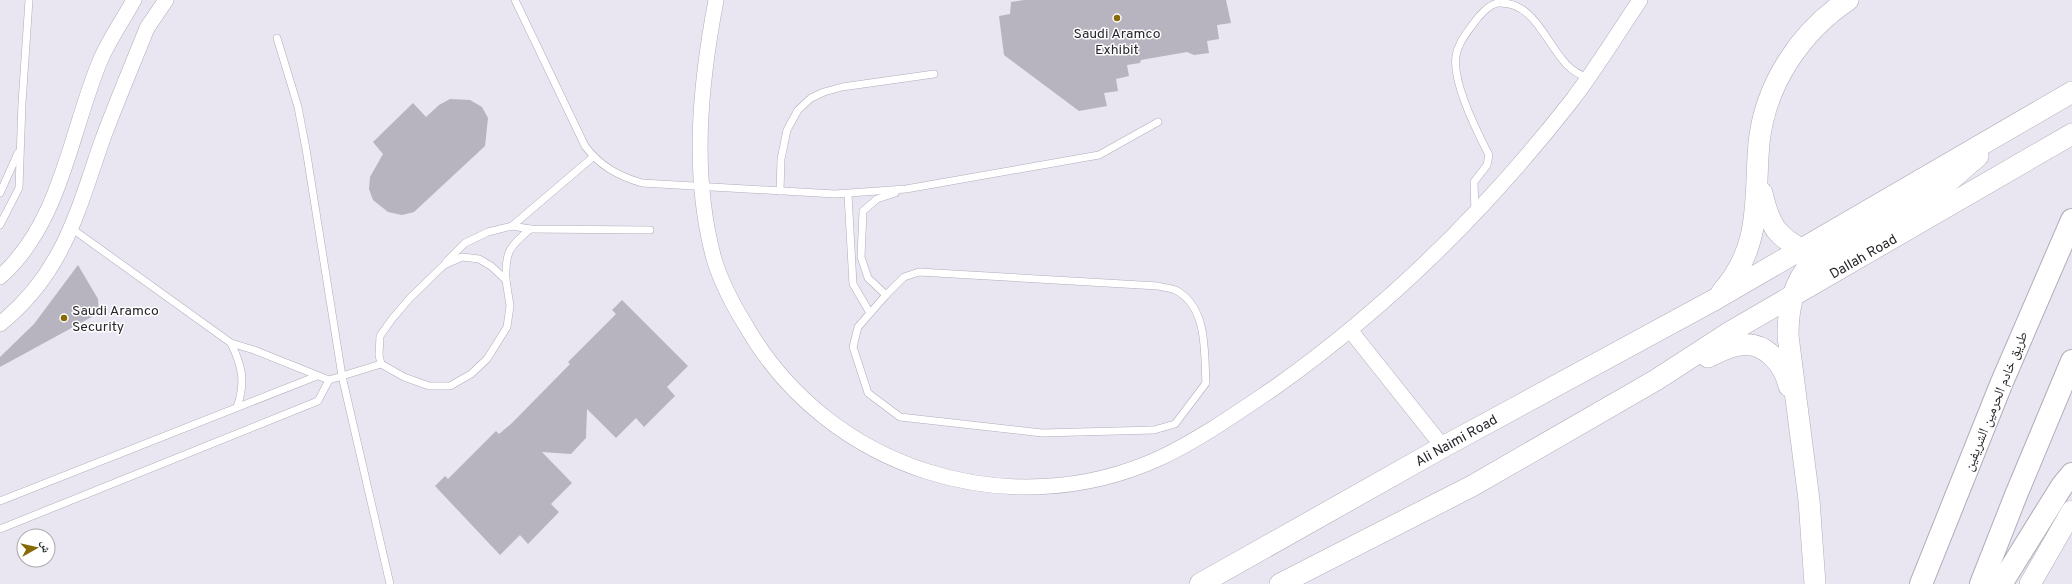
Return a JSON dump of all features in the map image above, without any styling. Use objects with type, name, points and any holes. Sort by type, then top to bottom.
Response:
[{"type":"highway","name":"طريق خادم الحرمين الشريفين","points":[[1921,584],[1999,389],[2072,220]]},
{"type":"highway","points":[[1981,584],[2016,495],[2072,361]]},
{"type":"highway","points":[[2001,584],[2062,486],[2072,474]]},
{"type":"main road","points":[[1714,300],[1738,270],[1748,250],[1756,212],[1759,143],[1764,115],[1776,83],[1792,55],[1811,32],[1836,8],[1848,0]]},
{"type":"main road","points":[[1714,300],[1809,254],[2022,119],[2072,92]]},
{"type":"main road","name":"Dallah Road","points":[[1656,380],[1730,332],[1793,297],[2072,134]]},
{"type":"main road","points":[[1759,143],[1761,189],[1767,212],[1774,229],[1782,237],[1809,254],[1843,260],[1867,253]]},
{"type":"main road","points":[[1809,254],[1804,272],[1796,286],[1788,314],[1788,336],[1812,529],[1815,584]]},
{"type":"main road","name":"Ali Naimi Road","points":[[1200,584],[1443,447],[1714,300]]},
{"type":"main road","points":[[1280,584],[1472,486],[1656,380],[1726,349],[1750,344],[1773,356],[1787,378],[1802,447]]},
{"type":"main road","points":[[2030,584],[2072,511]]},
{"type":"street","points":[[0,276],[16,263],[30,242],[53,199],[101,60],[134,0]]},
{"type":"street","points":[[0,324],[35,290],[63,249],[147,28],[166,0]]},
{"type":"street","points":[[716,0],[710,31],[701,117],[702,187],[706,219],[715,262],[734,306],[757,345],[775,370],[802,398],[854,438],[888,457],[914,468],[970,483],[1004,487],[1041,486],[1078,482],[1118,474],[1156,459],[1190,443],[1302,368],[1350,330],[1392,293],[1475,212],[1514,171],[1575,96],[1640,0]]},
{"type":"street","points":[[1350,330],[1443,447]]},
{"type":"lane","points":[[0,225],[19,188],[29,0]]},
{"type":"lane","points":[[515,0],[575,125],[593,156],[623,177],[642,182],[702,187],[848,194],[906,189],[1099,155],[1158,122]]},
{"type":"lane","points":[[1475,212],[1474,182],[1487,165],[1489,155],[1461,92],[1457,76],[1456,57],[1460,43],[1479,16],[1496,3],[1510,3],[1524,11],[1537,22],[1570,68],[1588,77]]},
{"type":"lane","points":[[277,38],[298,107],[342,376],[390,584]]},
{"type":"lane","points":[[780,191],[781,159],[787,130],[798,110],[811,98],[824,92],[842,87],[934,74]]},
{"type":"lane","points":[[0,193],[20,149]]},
{"type":"lane","points":[[512,226],[593,156]]},
{"type":"lane","points":[[886,295],[868,278],[861,257],[863,211],[876,199],[906,189]]},
{"type":"lane","points":[[848,194],[852,284],[870,313]]},
{"type":"lane","points":[[380,364],[380,336],[405,303],[465,243],[488,232],[512,226],[530,229],[650,230]]},
{"type":"lane","points":[[71,228],[231,342],[329,380],[380,364],[404,377],[429,386],[450,386],[471,374],[488,359],[507,327],[510,306],[506,280],[506,258],[516,241],[530,229]]},
{"type":"lane","points":[[444,264],[462,257],[479,258],[491,266],[506,280]]},
{"type":"lane","points":[[919,272],[1158,286],[1179,291],[1196,309],[1203,335],[1206,383],[1174,424],[1154,430],[1042,433],[900,417],[868,393],[853,346],[858,327],[870,313],[904,276],[919,272]]},
{"type":"lane","points":[[231,342],[241,364],[243,381],[241,397],[237,407]]},
{"type":"lane","points":[[0,501],[317,376]]},
{"type":"lane","points":[[0,529],[318,401],[329,380]]},
{"type":"building","points":[[1024,0],[1226,0],[1231,23],[1217,25],[1219,39],[1207,41],[1209,53],[1194,55],[1187,52],[1141,60],[1140,63],[1127,65],[1129,76],[1116,79],[1118,91],[1104,93],[1107,106],[1079,111],[1004,55],[999,16],[1010,14],[1011,2]]},
{"type":"building","points":[[450,99],[470,100],[482,107],[488,118],[485,146],[414,212],[402,215],[388,212],[373,200],[369,189],[370,177],[383,154],[373,142],[413,103],[426,117],[439,105]]},
{"type":"building","name":"Saudi Aramco Security","points":[[78,265],[98,299],[99,313],[0,367],[0,357],[34,324]]},
{"type":"building","points":[[622,300],[688,366],[667,387],[675,396],[644,427],[636,418],[616,438],[587,409],[586,438],[571,454],[542,452],[572,483],[551,504],[559,512],[528,544],[520,535],[500,555],[435,486],[445,476],[448,479],[496,431],[499,434],[512,423],[570,364],[568,362],[616,314],[612,310]]},
{"type":"place","name":"Saudi Aramco Exhibit","points":[[1117,18]]},
{"type":"place","name":"Saudi Aramco Security","points":[[64,318]]}]
